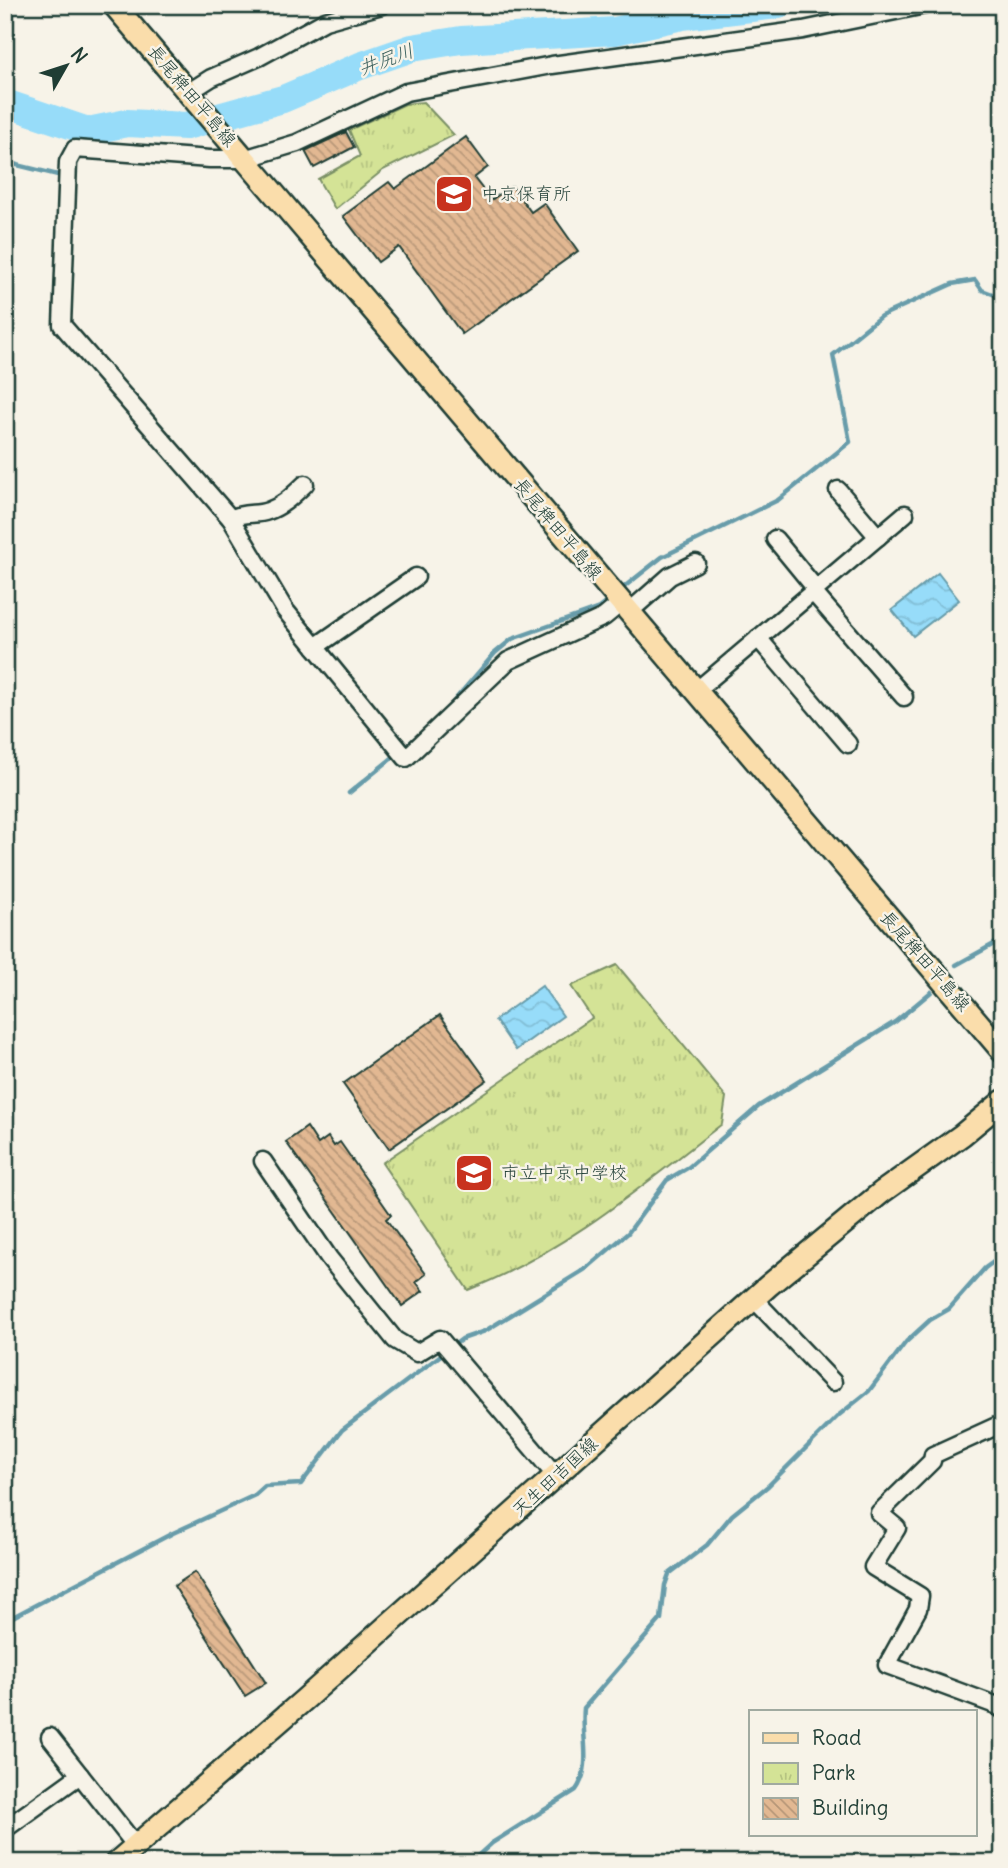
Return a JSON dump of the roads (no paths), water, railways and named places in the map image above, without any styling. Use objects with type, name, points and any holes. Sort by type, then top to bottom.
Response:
[{"type":"main road","name":"長尾稗田平島線","points":[[114,5],[1003,1052]]},
{"type":"main road","name":"天生田吉国線","points":[[116,1863],[314,1691],[754,1299],[882,1192],[962,1135],[1003,1101]]},
{"type":"street","points":[[192,95],[211,78],[259,57],[325,21],[382,5]]},
{"type":"street","points":[[529,5],[551,5]]},
{"type":"street","points":[[696,563],[670,576],[625,607],[508,661],[406,758],[285,610],[231,519],[62,325],[68,162],[75,149],[210,159],[240,154],[297,143],[406,92],[552,65],[803,30],[925,5]]},
{"type":"street","points":[[231,519],[242,513],[266,512],[282,505],[305,484]]},
{"type":"street","points":[[838,489],[878,537]]},
{"type":"street","points":[[696,691],[905,514]]},
{"type":"street","points":[[775,539],[904,697]]},
{"type":"street","points":[[315,647],[416,577]]},
{"type":"street","points":[[758,638],[848,744]]},
{"type":"street","points":[[263,1161],[329,1258],[395,1340],[417,1353],[440,1339],[556,1476]]},
{"type":"street","points":[[754,1299],[834,1382]]},
{"type":"street","points":[[1003,1423],[933,1455],[932,1461],[879,1513],[897,1528],[873,1567],[920,1596],[918,1609],[887,1665],[1003,1710]]},
{"type":"street","points":[[50,1737],[136,1846]]},
{"type":"street","points":[[5,1829],[80,1775]]},
{"type":"water","points":[[938,573],[959,600],[913,636],[892,610]]},
{"type":"water","points":[[542,986],[563,1016],[516,1050],[495,1020]]},
{"type":"waterway","name":"井尻川","points":[[5,103],[88,131],[127,123],[186,126],[283,99],[360,66],[412,48],[461,40],[615,31],[682,16],[778,5]]},
{"type":"waterway","points":[[78,144],[88,131]]},
{"type":"waterway","points":[[5,162],[58,175],[62,169]]},
{"type":"waterway","points":[[619,591],[662,557],[778,500],[850,442],[833,355],[881,316],[952,284],[975,280],[982,290],[1003,298]]},
{"type":"waterway","points":[[448,708],[495,653],[512,639],[599,608],[610,599]]},
{"type":"waterway","points":[[404,748],[418,736]]},
{"type":"waterway","points":[[349,793],[397,754]]},
{"type":"waterway","points":[[956,965],[1003,939]]},
{"type":"waterway","points":[[5,1621],[173,1533],[255,1495],[265,1486],[301,1484],[342,1430],[462,1339],[485,1331],[587,1268],[628,1233],[667,1180],[689,1167],[759,1106],[895,1022],[931,992]]},
{"type":"waterway","points":[[470,1863],[492,1843],[576,1790],[581,1781],[585,1761],[584,1708],[661,1619],[669,1574],[707,1545],[732,1515],[768,1486],[839,1415],[869,1391],[906,1342],[930,1320],[949,1309],[985,1268],[1003,1255]]},
{"type":"place","name":"中京保育所","points":[[454,194]]},
{"type":"place","name":"市立中京中学校","points":[[474,1173]]}]
